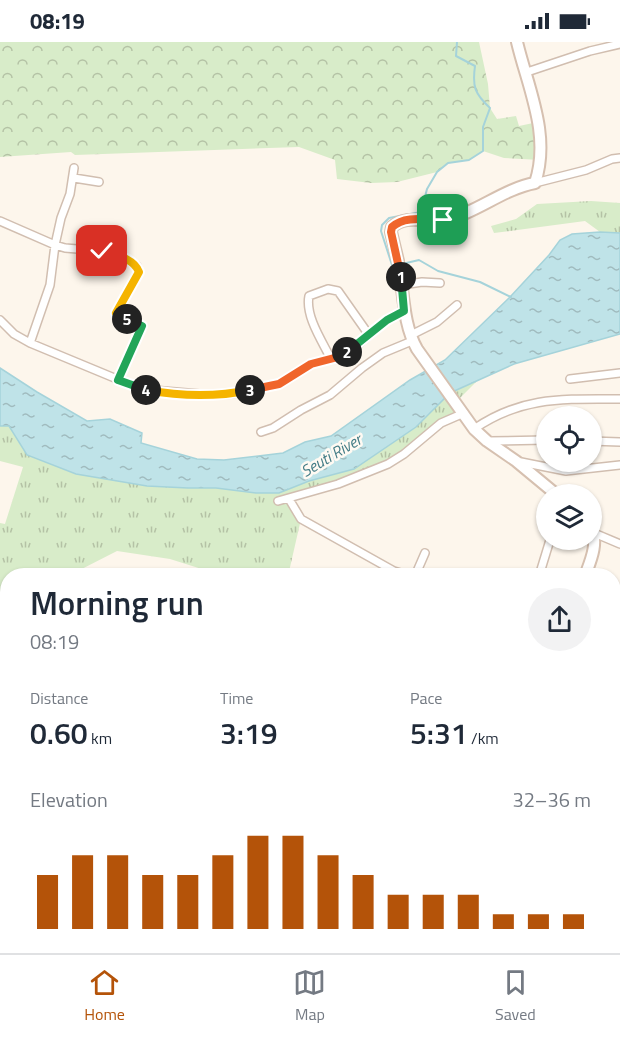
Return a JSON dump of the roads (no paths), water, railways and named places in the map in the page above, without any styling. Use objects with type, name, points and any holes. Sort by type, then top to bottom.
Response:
[{"type":"street","points":[[518,42],[540,130],[541,152],[535,183]]},
{"type":"street","points":[[527,72],[590,51],[620,44]]},
{"type":"street","points":[[544,484],[474,429],[413,342],[404,311],[392,227],[407,219],[443,220],[520,186],[586,170],[612,159],[620,159]]},
{"type":"street","points":[[30,343],[50,285],[55,245],[74,178],[74,168]]},
{"type":"street","points":[[74,178],[99,182]]},
{"type":"street","points":[[0,221],[55,245],[102,251],[122,257],[137,266],[139,272],[116,313],[142,326],[118,380]]},
{"type":"street","points":[[402,285],[422,282],[440,284]]},
{"type":"street","points":[[331,359],[307,304],[309,296],[328,289],[338,291],[369,335]]},
{"type":"street","points":[[261,432],[280,424],[330,395],[383,353],[413,342],[457,305]]},
{"type":"street","points":[[0,320],[14,334],[30,343],[141,389],[231,394],[279,384],[311,364],[338,357],[354,348],[387,320],[404,311]]},
{"type":"street","points":[[570,379],[620,373]]},
{"type":"street","points":[[474,429],[491,417],[524,404],[549,400],[620,399]]},
{"type":"street","points":[[278,501],[338,484],[388,464],[404,454],[441,423],[464,413]]},
{"type":"street","points":[[487,441],[536,440]]},
{"type":"street","points":[[602,441],[620,442]]},
{"type":"street","points":[[516,461],[566,471],[620,465]]},
{"type":"street","points":[[289,499],[301,519],[389,568]]},
{"type":"street","points":[[602,536],[620,544]]},
{"type":"street","points":[[541,568],[547,550]]},
{"type":"street","points":[[588,568],[594,550]]},
{"type":"street","points":[[417,568],[424,553]]},
{"type":"water","name":"Seuti River","points":[[620,233],[620,334],[514,364],[450,393],[416,427],[354,469],[309,481],[279,493],[147,486],[76,474],[27,455],[9,426],[0,426],[0,368],[87,421],[110,419],[142,433],[141,443],[197,459],[224,460],[283,453],[305,442],[331,436],[410,380],[445,360],[510,297],[560,240],[572,234]]},
{"type":"waterway","points":[[397,264],[392,265],[381,231],[382,225],[389,218],[421,212],[427,189],[437,172],[448,163],[469,160],[483,151],[483,127],[490,108],[476,90],[475,66],[456,56],[457,42]]},
{"type":"waterway","points":[[402,264],[419,260],[438,271],[480,282],[511,297]]}]
